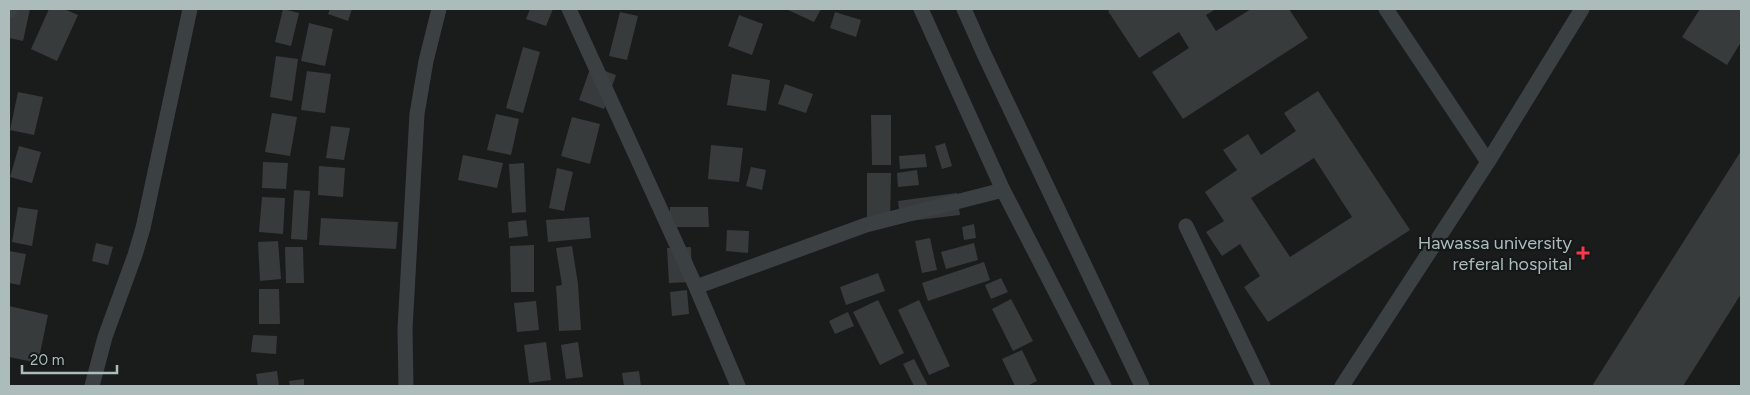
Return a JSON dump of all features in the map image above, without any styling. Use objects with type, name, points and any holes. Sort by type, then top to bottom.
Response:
[{"type":"street","points":[[92,386],[105,337],[143,228],[190,9]]},
{"type":"street","points":[[406,386],[405,329],[417,114],[426,61],[440,9]]},
{"type":"street","points":[[570,9],[696,287],[738,386]]},
{"type":"street","points":[[921,9],[1003,190],[1104,386]]},
{"type":"street","points":[[964,9],[1142,386]]},
{"type":"street","points":[[1386,9],[1488,162]]},
{"type":"street","points":[[1342,386],[1488,162],[1582,9]]},
{"type":"street","points":[[696,287],[866,226],[1003,190]]},
{"type":"street","points":[[1186,226],[1264,386]]},
{"type":"building","points":[[9,9],[30,9],[23,41],[9,38]]},
{"type":"building","points":[[49,9],[64,9],[78,15],[57,61],[31,49]]},
{"type":"building","points":[[283,9],[299,13],[291,46],[275,42]]},
{"type":"building","points":[[330,9],[352,9],[348,21],[328,14]]},
{"type":"building","points":[[530,9],[553,9],[546,26],[526,19]]},
{"type":"building","points":[[786,9],[821,9],[814,22]]},
{"type":"building","points":[[1111,9],[1216,9],[1206,15],[1216,31],[1251,9],[1289,9],[1308,38],[1183,119],[1152,72],[1189,48],[1179,32],[1139,58],[1108,11]]},
{"type":"building","points":[[1700,9],[1741,9],[1741,42],[1727,65],[1682,37]]},
{"type":"building","points":[[620,12],[638,16],[627,60],[609,56]]},
{"type":"building","points":[[835,12],[861,20],[856,37],[830,28]]},
{"type":"building","points":[[739,15],[763,24],[752,55],[728,46]]},
{"type":"building","points":[[309,23],[333,29],[325,66],[301,61]]},
{"type":"building","points":[[523,47],[540,52],[523,113],[506,108]]},
{"type":"building","points":[[276,56],[298,59],[292,101],[270,97]]},
{"type":"building","points":[[591,66],[616,75],[604,109],[579,100]]},
{"type":"building","points":[[307,71],[331,74],[325,113],[301,110]]},
{"type":"building","points":[[732,74],[770,80],[766,111],[727,105]]},
{"type":"building","points":[[785,84],[813,94],[806,113],[778,104]]},
{"type":"building","points":[[1318,91],[1410,230],[1268,322],[1244,287],[1260,276],[1240,244],[1222,256],[1206,232],[1224,221],[1205,192],[1237,170],[1223,150],[1248,134],[1261,155],[1296,131],[1284,113]],"holes":[[[1314,158],[1352,217],[1290,257],[1251,198]]]},
{"type":"building","points":[[18,92],[43,97],[34,135],[10,130]]},
{"type":"building","points":[[272,113],[297,117],[290,156],[265,152]]},
{"type":"building","points":[[496,114],[519,119],[511,155],[487,150]]},
{"type":"building","points":[[871,115],[891,115],[891,165],[872,165]]},
{"type":"building","points":[[572,117],[600,124],[590,164],[561,156]]},
{"type":"building","points":[[331,126],[350,128],[344,160],[326,158]]},
{"type":"building","points":[[945,143],[952,166],[942,169],[935,146]]},
{"type":"building","points":[[711,145],[743,148],[739,182],[708,179]]},
{"type":"building","points":[[19,146],[41,152],[32,183],[10,177]]},
{"type":"building","points":[[1741,151],[1741,294],[1683,386],[1592,386]]},
{"type":"building","points":[[925,154],[927,167],[900,169],[899,156]]},
{"type":"building","points":[[463,155],[503,163],[497,188],[458,180]]},
{"type":"building","points":[[263,162],[288,163],[286,189],[262,188]]},
{"type":"building","points":[[524,163],[526,212],[512,213],[509,164]]},
{"type":"building","points":[[319,166],[345,168],[343,197],[318,195]]},
{"type":"building","points":[[751,167],[766,170],[762,190],[746,186]]},
{"type":"building","points":[[557,168],[573,172],[564,211],[549,208]]},
{"type":"building","points":[[917,170],[919,185],[898,187],[897,173]]},
{"type":"building","points":[[867,173],[891,173],[890,223],[867,223]]},
{"type":"building","points":[[294,190],[310,191],[307,240],[291,239]]},
{"type":"building","points":[[957,193],[960,215],[901,222],[898,201]]},
{"type":"building","points":[[262,197],[285,198],[283,234],[259,232]]},
{"type":"building","points":[[18,207],[38,210],[32,246],[12,242]]},
{"type":"building","points":[[670,207],[708,207],[709,227],[670,227]]},
{"type":"building","points":[[589,217],[591,238],[548,242],[546,220]]},
{"type":"building","points":[[321,218],[398,222],[396,249],[319,245]]},
{"type":"building","points":[[526,220],[528,236],[509,238],[508,222]]},
{"type":"building","points":[[974,224],[976,238],[964,240],[962,227]]},
{"type":"building","points":[[727,230],[749,231],[748,253],[726,251]]},
{"type":"building","points":[[930,238],[937,270],[922,273],[915,241]]},
{"type":"building","points":[[278,241],[281,279],[260,281],[258,242]]},
{"type":"building","points":[[96,243],[113,247],[108,265],[92,261]]},
{"type":"building","points":[[974,243],[978,260],[946,269],[941,252]]},
{"type":"building","points":[[534,245],[534,292],[511,292],[510,246]]},
{"type":"building","points":[[572,246],[578,284],[581,330],[559,331],[556,286],[562,285],[556,248]]},
{"type":"building","points":[[285,247],[303,247],[304,283],[286,283]]},
{"type":"building","points":[[691,247],[692,282],[669,283],[667,248]]},
{"type":"building","points":[[9,251],[26,254],[20,285],[9,283]]},
{"type":"building","points":[[984,262],[990,280],[928,301],[922,283]]},
{"type":"building","points":[[878,273],[885,291],[846,305],[840,287]]},
{"type":"building","points":[[1001,278],[1008,292],[991,299],[985,285]]},
{"type":"building","points":[[259,289],[279,289],[280,324],[259,324]]},
{"type":"building","points":[[687,290],[689,314],[672,316],[670,292]]},
{"type":"building","points":[[1011,299],[1033,341],[1013,351],[992,309]]},
{"type":"building","points":[[878,300],[904,353],[880,365],[853,312]]},
{"type":"building","points":[[919,300],[950,366],[929,375],[898,310]]},
{"type":"building","points":[[536,301],[539,330],[517,332],[514,303]]},
{"type":"building","points":[[9,306],[48,315],[38,363],[9,357]]},
{"type":"building","points":[[848,312],[854,326],[835,334],[829,321]]},
{"type":"building","points":[[253,335],[277,336],[276,354],[251,352]]},
{"type":"building","points":[[546,342],[551,380],[529,383],[524,345]]},
{"type":"building","points":[[578,342],[583,377],[566,379],[561,345]]},
{"type":"building","points":[[1022,350],[1037,381],[1027,386],[1015,386],[1002,359]]},
{"type":"building","points":[[914,359],[928,386],[914,386],[903,364]]},
{"type":"building","points":[[277,371],[279,386],[258,386],[256,374]]},
{"type":"building","points":[[639,371],[641,386],[624,386],[622,373]]},
{"type":"building","points":[[304,379],[304,386],[290,386],[289,381]]},
{"type":"place","name":"Hawassa university referal hospital","points":[[1583,253]]}]
